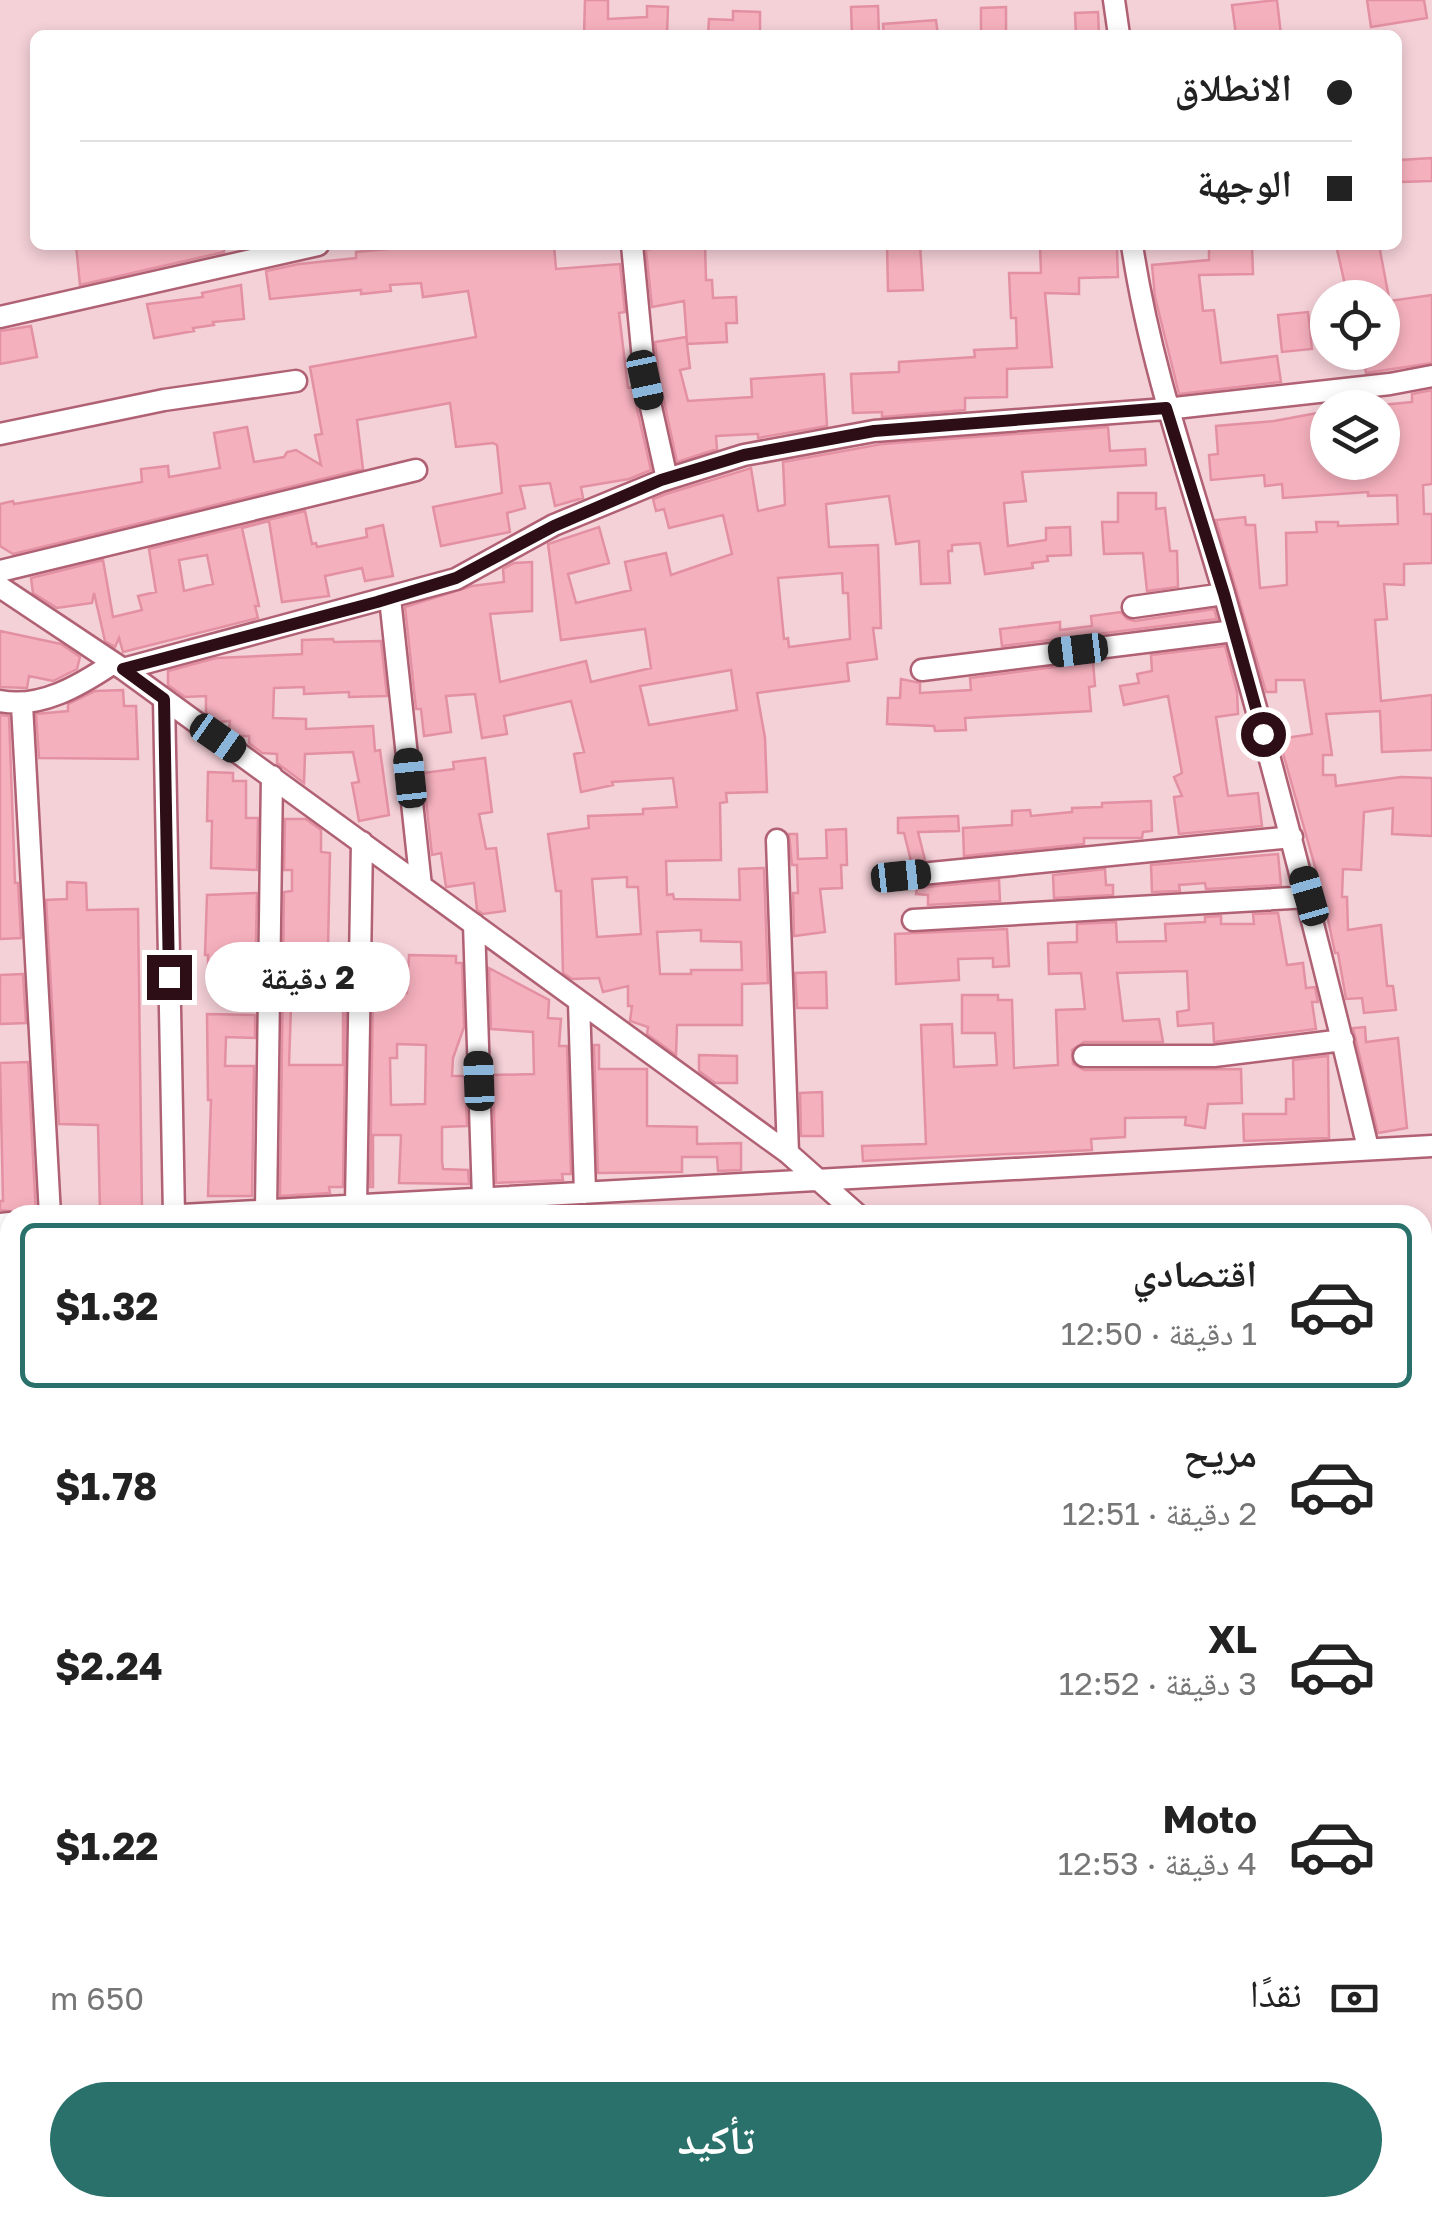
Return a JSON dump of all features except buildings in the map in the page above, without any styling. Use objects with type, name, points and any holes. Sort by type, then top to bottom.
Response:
[{"type":"street","points":[[1114,0],[1118,30]]},
{"type":"street","points":[[0,317],[296,250]]},
{"type":"street","points":[[632,250],[645,380],[667,479]]},
{"type":"street","points":[[1133,250],[1166,408],[1224,594],[1309,896],[1368,1148]]},
{"type":"street","points":[[0,701],[22,705],[79,686],[117,666],[456,578],[554,526],[667,479],[744,455],[874,431],[1166,408],[1432,376]]},
{"type":"street","points":[[0,434],[164,400],[296,381]]},
{"type":"street","points":[[0,571],[416,470]]},
{"type":"street","points":[[0,586],[272,776],[788,1153],[848,1205]]},
{"type":"street","points":[[1133,607],[1224,594]]},
{"type":"street","points":[[390,598],[421,886]]},
{"type":"street","points":[[922,670],[1234,630]]},
{"type":"street","points":[[164,699],[174,1205]]},
{"type":"street","points":[[22,705],[49,1205]]},
{"type":"street","points":[[266,1205],[272,776]]},
{"type":"street","points":[[901,876],[1292,837]]},
{"type":"street","points":[[777,840],[788,1153]]},
{"type":"street","points":[[356,1205],[362,842]]},
{"type":"street","points":[[913,920],[1309,896]]},
{"type":"street","points":[[474,924],[482,1199]]},
{"type":"street","points":[[579,1001],[585,1193]]},
{"type":"street","points":[[1084,1056],[1214,1056],[1343,1040]]},
{"type":"street","points":[[374,1205],[1432,1146]]},
{"type":"route","points":[[169,977],[164,699],[123,669],[456,578],[554,526],[661,480],[744,455],[874,431],[1166,408],[1263,734]]}]
